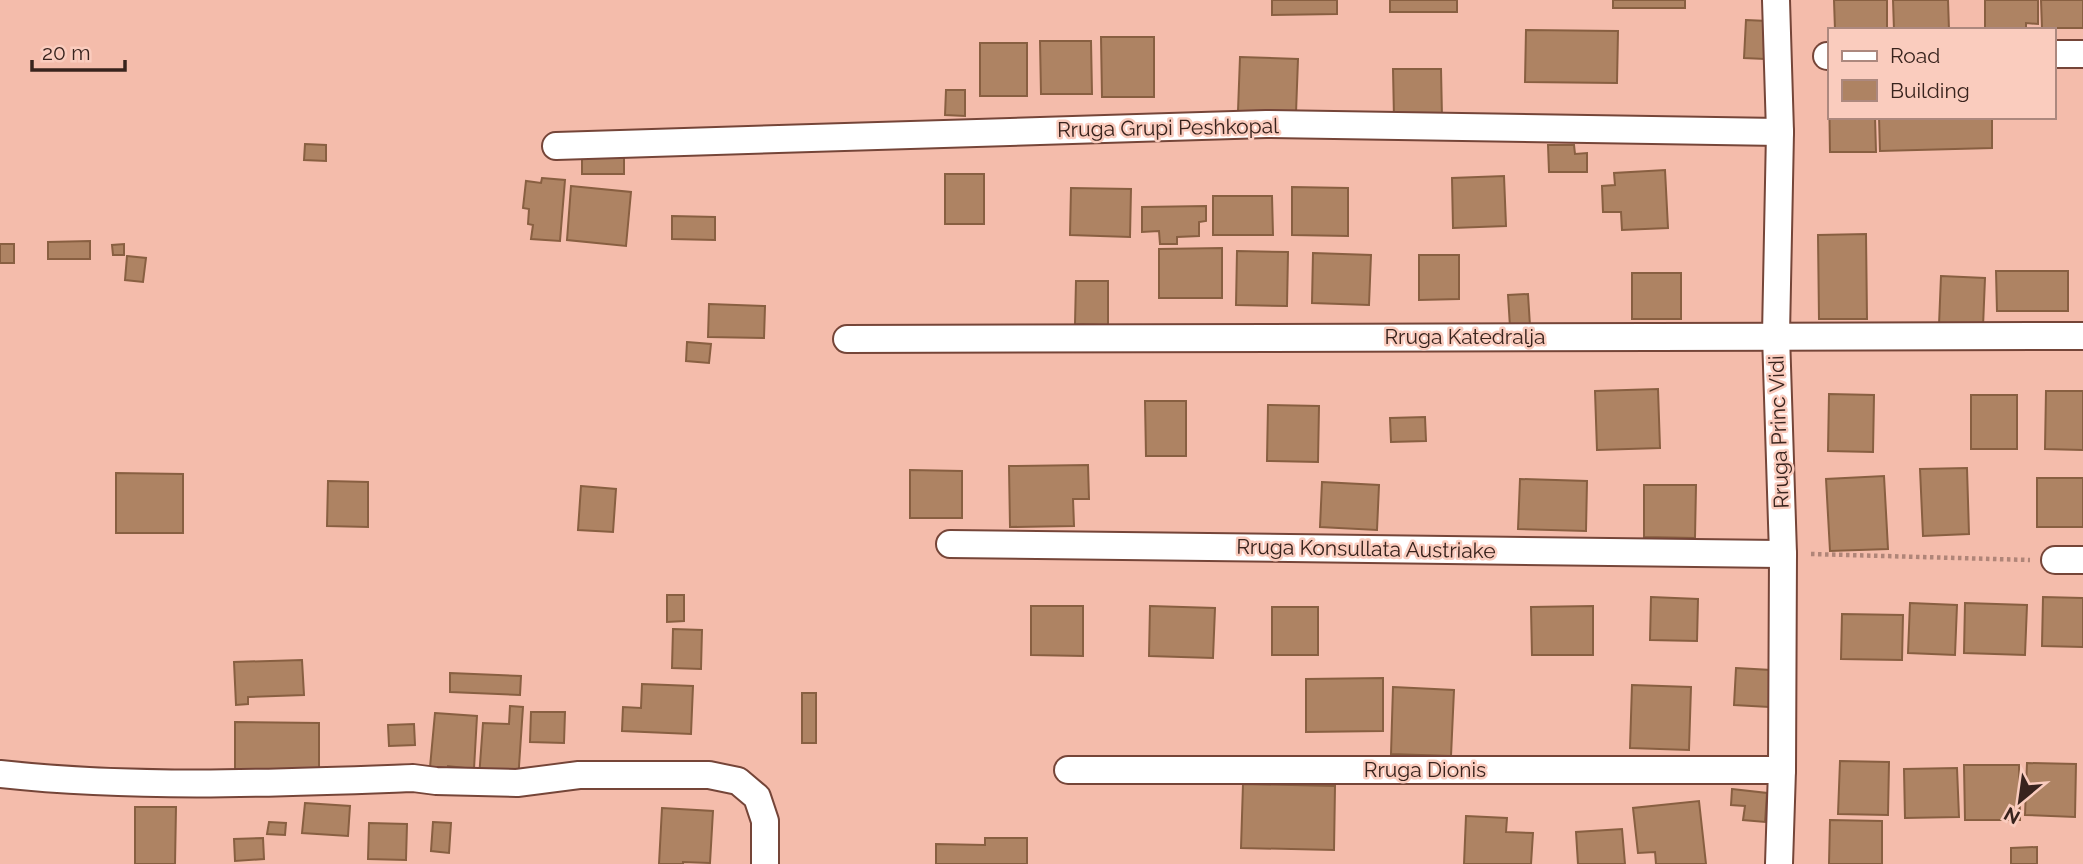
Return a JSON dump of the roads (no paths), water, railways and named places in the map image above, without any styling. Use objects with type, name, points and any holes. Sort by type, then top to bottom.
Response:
[{"type":"street","name":"Rruga Princ Vidi","points":[[1776,0],[1780,132],[1776,335],[1783,554],[1779,864]]},
{"type":"street","points":[[2055,54],[2083,54]]},
{"type":"street","name":"Rruga Grupi Peshkopal","points":[[556,146],[1265,124],[1780,132]]},
{"type":"street","name":"Rruga Katedralja","points":[[847,339],[2083,336]]},
{"type":"street","name":"Rruga Konsullata Austriake","points":[[950,544],[1783,554]]},
{"type":"street","points":[[2055,560],[2083,559]]},
{"type":"street","name":"Rruga Dionis","points":[[1068,770],[1782,770]]},
{"type":"street","points":[[0,774],[46,779],[228,785],[413,778],[517,783],[579,775],[709,775],[738,781],[757,797],[765,821],[765,864]]}]
